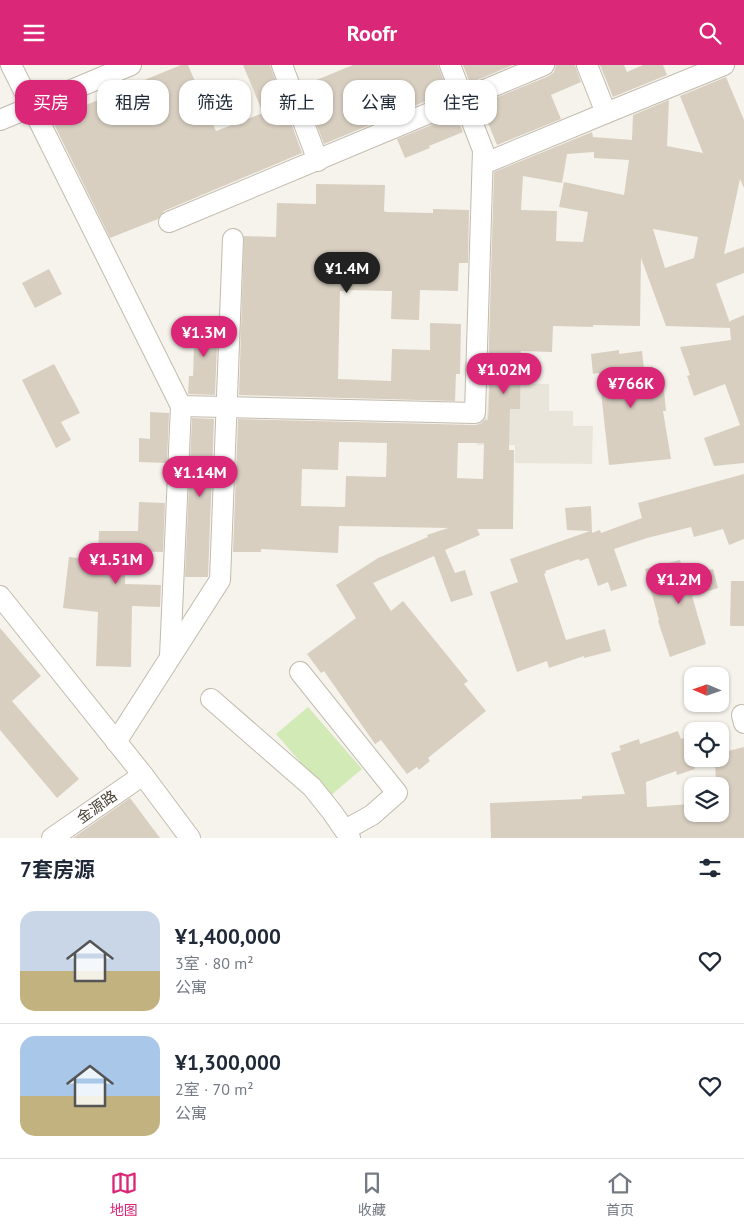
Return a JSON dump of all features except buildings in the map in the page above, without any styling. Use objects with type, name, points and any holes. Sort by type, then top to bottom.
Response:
[{"type":"street","points":[[11,65],[19,80]]},
{"type":"street","points":[[282,65],[318,161]]},
{"type":"street","points":[[450,65],[456,80]]},
{"type":"street","points":[[497,85],[544,65]]},
{"type":"street","points":[[587,65],[606,113]]},
{"type":"street","points":[[483,164],[724,65]]},
{"type":"street","points":[[87,82],[122,67]]},
{"type":"street","points":[[0,120],[15,113]]},
{"type":"street","points":[[169,222],[425,116]]},
{"type":"street","points":[[41,125],[181,406],[170,657]]},
{"type":"street","points":[[181,406],[475,413],[484,150],[474,125]]},
{"type":"street","points":[[116,742],[220,580],[233,239]]},
{"type":"street","points":[[0,596],[190,838]]},
{"type":"street","points":[[211,699],[312,787],[348,834],[397,793],[300,672]]},
{"type":"street","name":"金源路","points":[[52,838],[142,775]]},
{"type":"shaded area","points":[[489,383],[549,384],[549,411],[573,411],[573,426],[593,426],[592,464],[515,463],[515,445],[477,445],[478,417],[487,417]]},
{"type":"green space","points":[[308,707],[362,769],[330,796],[276,734]]}]
